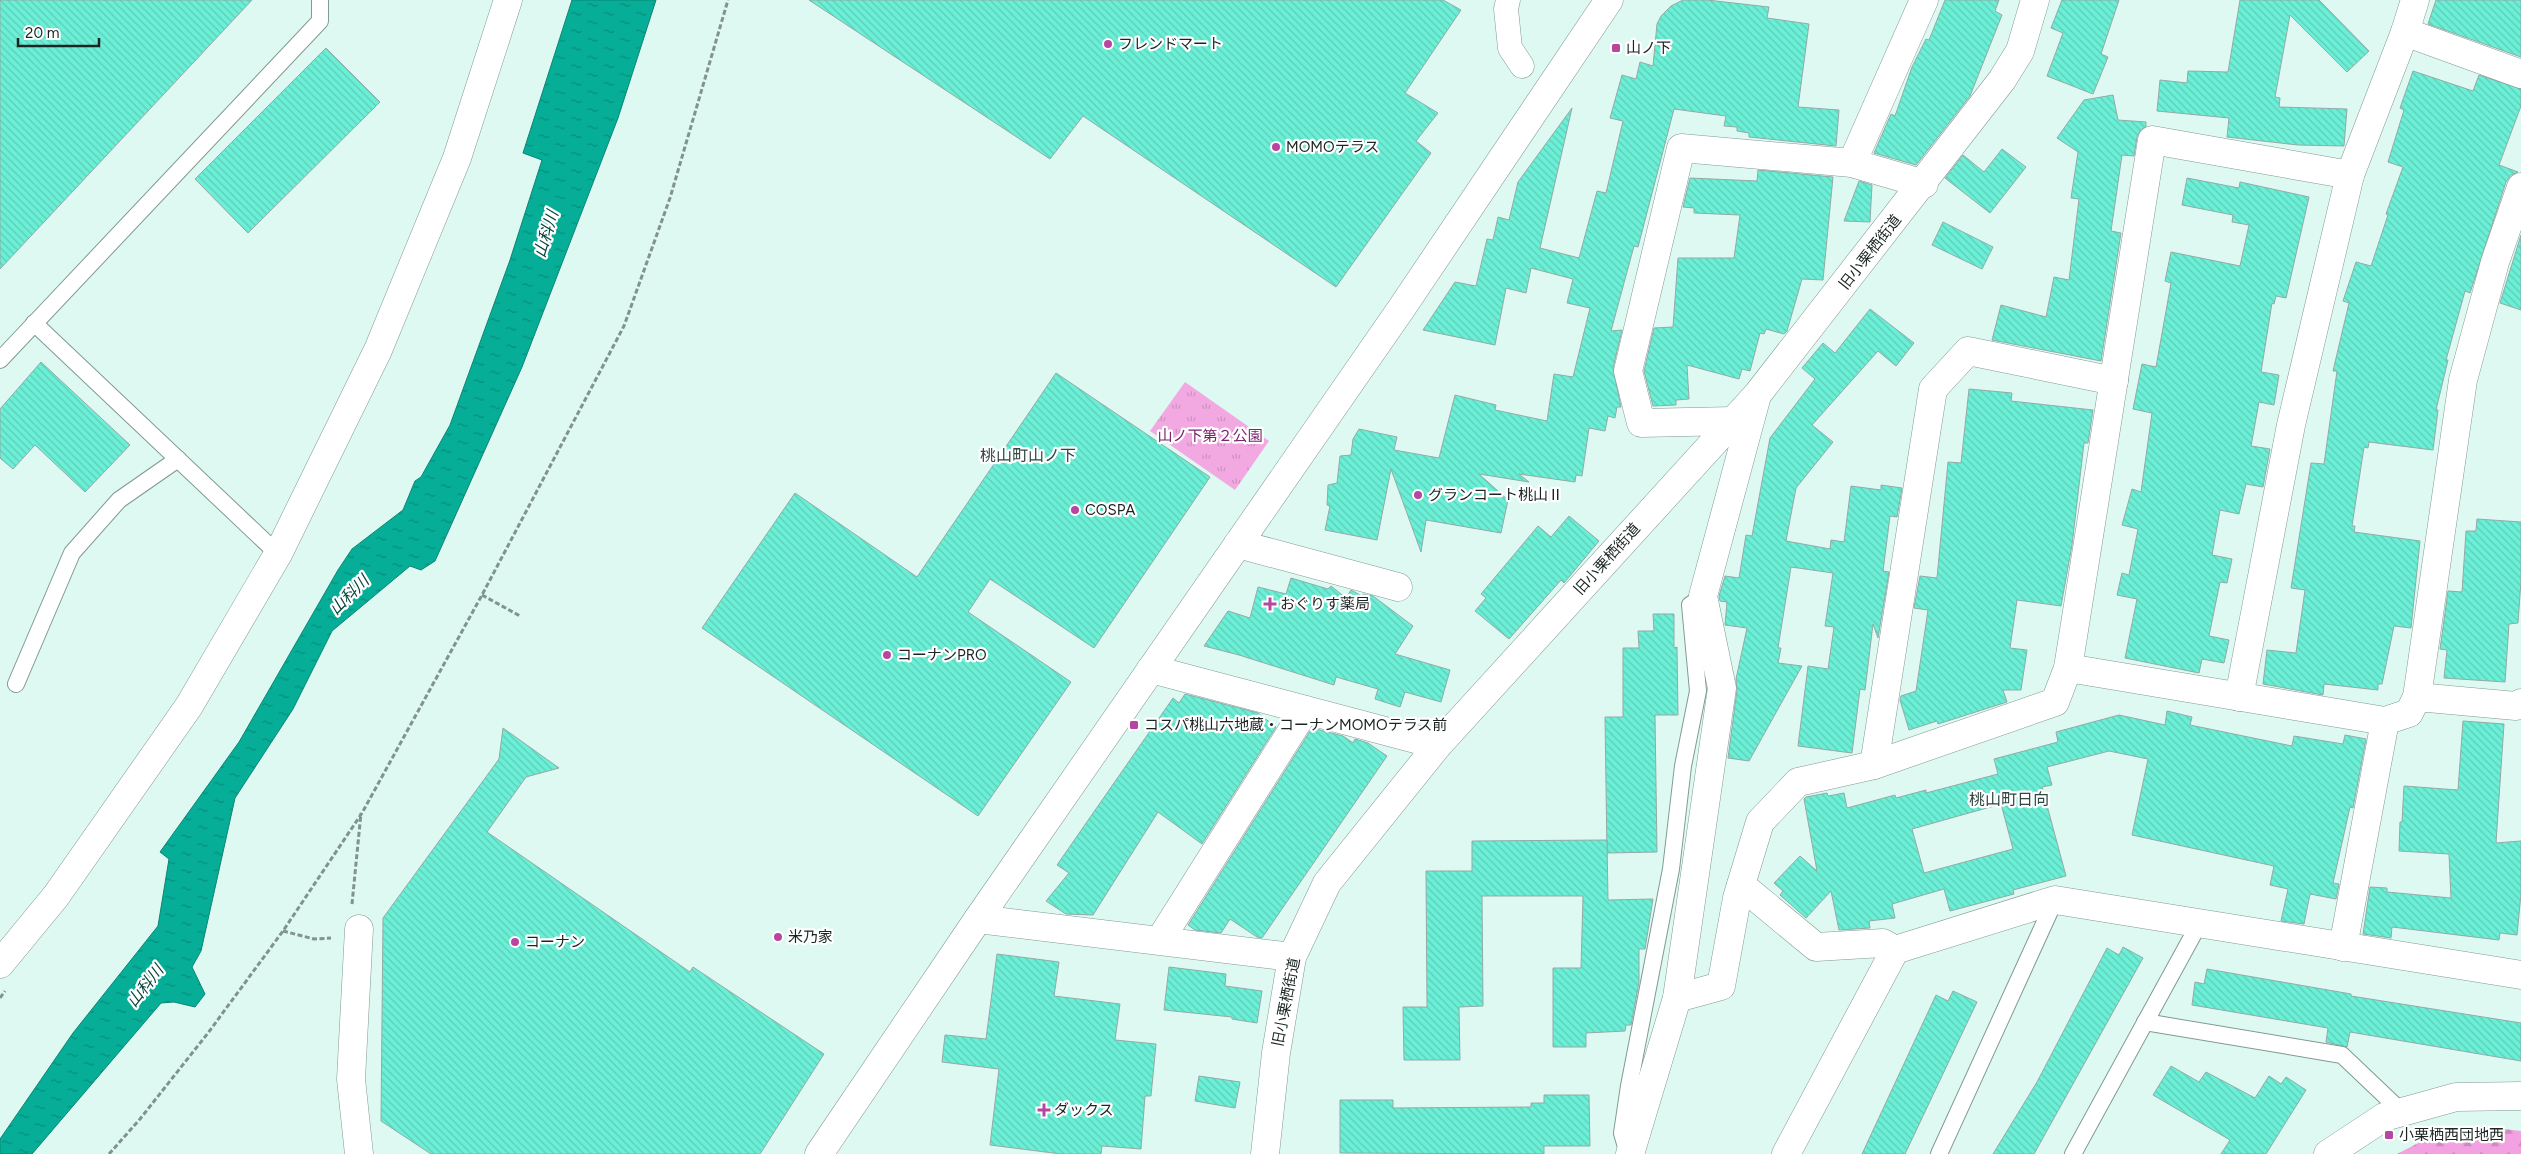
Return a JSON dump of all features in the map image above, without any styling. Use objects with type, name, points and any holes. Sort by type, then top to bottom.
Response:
[{"type":"street","points":[[0,964],[56,896],[189,706],[278,554],[378,350],[457,158],[508,0]]},
{"type":"street","points":[[1508,0],[1506,9],[1510,48],[1522,66]]},
{"type":"street","points":[[819,1154],[978,919],[1238,544],[1610,0]]},
{"type":"street","points":[[1852,163],[1924,0]]},
{"type":"street","name":"旧小栗栖街道","points":[[1265,1154],[1276,1053],[1292,957],[1327,883],[1438,745],[1757,395],[1924,184],[2002,80],[2020,51],[2035,0]]},
{"type":"street","points":[[2239,697],[2291,425],[2350,175],[2406,32],[2415,0]]},
{"type":"street","points":[[2406,32],[2521,74]]},
{"type":"street","points":[[1677,998],[1721,986],[1741,884],[1760,822],[1798,782],[1874,765],[2056,702],[2068,668],[2152,140],[2350,175]]},
{"type":"street","points":[[1733,421],[1641,422],[1628,371],[1681,148],[1852,163],[1924,184]]},
{"type":"street","points":[[2068,668],[2385,721],[2409,713],[2417,698],[2463,380],[2495,262],[2521,187]]},
{"type":"street","points":[[1874,765],[1933,389],[1968,351],[2114,381]]},
{"type":"street","points":[[1629,1154],[1677,998],[1722,688],[1703,596],[1757,395]]},
{"type":"street","points":[[1238,544],[1398,587]]},
{"type":"street","points":[[1151,669],[1438,745]]},
{"type":"street","points":[[2417,698],[2516,706],[2521,703]]},
{"type":"street","points":[[1160,940],[1305,710]]},
{"type":"street","points":[[2343,947],[2385,721]]},
{"type":"street","points":[[1741,884],[1816,947],[1883,943],[1895,950]]},
{"type":"street","points":[[1786,1154],[1895,950],[2056,900],[2521,975]]},
{"type":"street","points":[[978,919],[1292,957]]},
{"type":"street","points":[[349,926],[351,1079],[359,1154]]},
{"type":"street","points":[[2328,1154],[2384,1117],[2456,1097],[2521,1096]]},
{"type":"lane","points":[[0,360],[320,21],[320,0]]},
{"type":"lane","points":[[34,323],[278,554]]},
{"type":"lane","points":[[16,684],[72,553],[119,500],[178,459]]},
{"type":"lane","points":[[1629,1154],[1622,1133],[1629,1086],[1671,869],[1683,766],[1698,691],[1690,605],[1703,596]]},
{"type":"lane","points":[[1939,1154],[2056,900]]},
{"type":"lane","points":[[2073,1154],[2200,924]]},
{"type":"lane","points":[[2145,1022],[2342,1055],[2402,1112]]},
{"type":"path","points":[[109,1154],[140,1119],[208,1033],[283,931],[362,813],[482,595],[624,326],[670,198],[728,0]]},
{"type":"path","points":[[482,595],[520,616]]},
{"type":"path","points":[[283,931],[314,939],[349,926],[362,813]]},
{"type":"green space","name":"山ノ下第２公園","points":[[1185,382],[1269,441],[1235,490],[1150,431]]},
{"type":"green space","points":[[2478,1126],[2521,1131],[2521,1154],[2397,1154],[2426,1139]]},
{"type":"water","name":"山科川","points":[[572,0],[656,0],[618,118],[522,367],[435,561],[421,570],[410,566],[332,631],[293,709],[235,798],[201,951],[192,967],[205,994],[195,1007],[174,1002],[161,1003],[32,1154],[0,1154],[0,1139],[73,1033],[158,926],[169,859],[160,852],[239,742],[352,549],[403,510],[415,481],[421,477],[450,425],[510,260],[542,160],[523,153]]},
{"type":"building","points":[[0,0],[252,0],[0,269]]},
{"type":"building","name":"MOMOテラス","points":[[809,0],[1443,0],[1461,10],[1405,93],[1438,113],[1416,141],[1431,153],[1336,287],[1083,116],[1050,159]]},
{"type":"building","points":[[1683,0],[1707,0],[1769,7],[1767,18],[1809,24],[1798,107],[1839,110],[1836,146],[1749,137],[1749,133],[1737,131],[1737,127],[1724,126],[1726,116],[1674,109],[1638,247],[1634,246],[1611,331],[1622,330],[1613,368],[1621,407],[1617,407],[1615,418],[1608,416],[1605,431],[1589,428],[1582,476],[1576,475],[1575,482],[1519,474],[1529,482],[1479,474],[1508,500],[1501,533],[1426,520],[1421,552],[1391,469],[1377,540],[1325,530],[1330,506],[1327,505],[1328,485],[1337,483],[1340,456],[1351,455],[1353,439],[1359,429],[1397,437],[1394,450],[1439,458],[1455,395],[1496,405],[1495,410],[1547,421],[1554,374],[1573,377],[1590,308],[1567,303],[1573,279],[1531,268],[1526,293],[1506,288],[1495,345],[1423,330],[1455,282],[1476,286],[1487,239],[1493,240],[1498,217],[1509,220],[1518,182],[1572,108],[1540,248],[1579,258],[1597,191],[1606,193],[1623,121],[1610,118],[1622,75],[1636,79],[1640,62],[1653,66],[1657,24],[1661,16],[1671,6]]},
{"type":"building","points":[[1945,0],[1999,0],[1995,11],[2002,15],[1970,96],[1916,165],[1874,153],[1891,114],[1895,116],[1912,67],[1926,39],[1929,40]]},
{"type":"building","points":[[2062,0],[2119,0],[2101,54],[2108,57],[2093,94],[2047,76],[2063,33],[2051,28]]},
{"type":"building","points":[[2240,0],[2319,0],[2369,51],[2347,72],[2290,15],[2275,97],[2280,98],[2279,107],[2347,109],[2344,146],[2298,145],[2227,137],[2229,118],[2157,111],[2160,80],[2187,83],[2188,71],[2228,72]]},
{"type":"building","points":[[2436,0],[2521,0],[2521,57],[2428,24]]},
{"type":"building","points":[[326,48],[380,102],[248,233],[195,179]]},
{"type":"building","points":[[2413,71],[2473,91],[2479,75],[2521,89],[2521,106],[2499,165],[2518,172],[2511,175],[2506,182],[2470,293],[2465,291],[2446,360],[2448,360],[2436,410],[2438,410],[2433,450],[2369,442],[2368,448],[2364,447],[2352,526],[2355,526],[2354,532],[2420,541],[2411,628],[2394,626],[2382,684],[2378,684],[2378,690],[2324,684],[2323,695],[2263,684],[2267,650],[2296,653],[2305,590],[2291,588],[2311,463],[2324,464],[2337,371],[2333,371],[2349,303],[2343,301],[2356,262],[2371,266],[2388,215],[2386,214],[2403,167],[2388,162],[2404,110],[2400,108]]},
{"type":"building","points":[[2113,95],[2118,120],[2146,122],[2146,126],[2137,137],[2134,156],[2122,155],[2111,231],[2121,233],[2101,361],[1992,340],[2001,305],[2046,317],[2054,277],[2069,280],[2079,199],[2071,198],[2078,152],[2057,138],[2084,100]]},
{"type":"building","points":[[2002,149],[2026,167],[1990,213],[1945,178],[1963,155],[1984,172]]},
{"type":"building","points":[[1758,170],[1833,177],[1823,280],[1802,279],[1787,331],[1784,334],[1766,329],[1764,334],[1760,333],[1750,371],[1742,369],[1739,379],[1687,365],[1689,399],[1676,400],[1676,405],[1653,406],[1644,371],[1654,328],[1673,327],[1678,258],[1734,258],[1740,215],[1694,213],[1694,208],[1683,207],[1690,178],[1757,181]]},
{"type":"building","points":[[2187,178],[2239,188],[2240,182],[2309,197],[2286,298],[2276,296],[2274,304],[2272,303],[2261,372],[2279,375],[2274,405],[2259,402],[2251,446],[2270,449],[2263,487],[2246,484],[2239,514],[2220,510],[2212,555],[2232,559],[2227,583],[2220,582],[2209,636],[2229,640],[2224,663],[2202,659],[2199,673],[2125,658],[2137,599],[2117,595],[2122,573],[2129,575],[2138,529],[2122,525],[2132,489],[2141,492],[2152,413],[2133,409],[2142,364],[2156,367],[2171,283],[2165,281],[2171,252],[2240,266],[2249,225],[2232,222],[2233,215],[2182,205]]},
{"type":"building","points":[[1859,181],[1872,185],[1870,222],[1844,221]]},
{"type":"building","points":[[1943,222],[1993,247],[1982,269],[1932,245]]},
{"type":"building","points":[[2521,235],[2521,310],[2500,303]]},
{"type":"building","points":[[1870,309],[1914,343],[1896,366],[1878,351],[1812,425],[1833,442],[1796,488],[1786,541],[1830,549],[1831,540],[1844,542],[1851,486],[1881,490],[1881,485],[1902,488],[1897,517],[1890,516],[1883,571],[1889,572],[1878,638],[1873,624],[1865,690],[1860,689],[1852,753],[1798,746],[1808,666],[1828,669],[1834,627],[1825,626],[1833,573],[1791,567],[1778,648],[1781,648],[1778,663],[1802,666],[1749,761],[1728,758],[1737,690],[1736,679],[1747,628],[1725,625],[1727,602],[1720,601],[1719,596],[1725,576],[1739,578],[1746,535],[1752,536],[1770,438],[1815,379],[1802,368],[1823,343],[1835,353]]},
{"type":"building","points":[[41,362],[130,445],[85,492],[35,445],[13,469],[0,458],[0,409]]},
{"type":"building","points":[[1056,373],[1210,477],[1094,648],[990,579],[968,612],[1071,682],[978,816],[702,628],[795,493],[917,577]]},
{"type":"building","points":[[1969,389],[2012,393],[2011,401],[2093,410],[2088,443],[2084,443],[2072,545],[2061,606],[2017,600],[2010,648],[2027,650],[2021,690],[2003,690],[2007,702],[1938,724],[1937,721],[1909,730],[1900,700],[1901,696],[1916,691],[1928,610],[1914,608],[1920,576],[1937,578],[1948,462],[1961,463]]},
{"type":"building","points":[[1569,516],[1599,541],[1564,583],[1561,580],[1509,639],[1475,611],[1486,598],[1481,594],[1538,526],[1551,537]]},
{"type":"building","points":[[2477,519],[2521,522],[2521,581],[2518,623],[2509,624],[2505,682],[2444,678],[2447,650],[2440,649],[2448,591],[2462,592],[2466,531],[2476,531]]},
{"type":"building","points":[[1291,578],[1328,589],[1331,586],[1346,598],[1351,590],[1362,596],[1363,594],[1373,596],[1413,626],[1395,654],[1450,670],[1441,702],[1405,692],[1400,707],[1375,699],[1378,689],[1336,677],[1334,685],[1204,646],[1228,611],[1250,618],[1258,587],[1286,594]]},
{"type":"building","points":[[1653,614],[1674,614],[1674,648],[1677,647],[1678,715],[1655,715],[1657,852],[1607,853],[1605,717],[1623,717],[1623,648],[1639,648],[1638,631],[1654,631]]},
{"type":"building","points":[[1185,694],[1258,713],[1276,727],[1202,844],[1158,812],[1093,915],[1066,914],[1046,901],[1069,873],[1057,865],[1173,698],[1179,703]]},
{"type":"building","points":[[2167,711],[2192,717],[2190,725],[2292,746],[2294,736],[2343,744],[2345,735],[2366,739],[2353,808],[2350,807],[2333,883],[2339,884],[2336,899],[2310,894],[2304,924],[2281,921],[2288,889],[2270,885],[2274,866],[2132,835],[2148,759],[2109,751],[2047,767],[2052,785],[2042,787],[2066,876],[2013,890],[2014,894],[1950,911],[1944,889],[1892,904],[1895,918],[1869,921],[1870,928],[1839,930],[1831,891],[1806,918],[1780,895],[1783,891],[1774,883],[1800,856],[1817,871],[1804,799],[1806,797],[1827,793],[1828,796],[1844,793],[1847,808],[1895,795],[1896,798],[1926,790],[1926,793],[1998,774],[1994,759],[2058,742],[2056,732],[2119,715],[2165,725]],"holes":[[[2001,804],[2013,849],[1924,873],[1912,829]]]},
{"type":"building","points":[[2463,721],[2504,724],[2496,843],[2521,841],[2521,894],[2517,935],[2500,933],[2499,940],[2392,927],[2391,938],[2363,934],[2370,887],[2387,888],[2387,892],[2451,898],[2449,854],[2399,851],[2400,822],[2402,822],[2404,786],[2458,790]]},
{"type":"building","name":"コーナン","points":[[503,728],[559,768],[526,777],[487,832],[690,972],[693,967],[824,1054],[760,1154],[431,1154],[381,1121],[383,918],[499,759]]},
{"type":"building","points":[[1312,728],[1343,736],[1353,743],[1355,739],[1368,743],[1387,756],[1262,938],[1257,937],[1230,919],[1221,933],[1195,930],[1188,925]]},
{"type":"building","points":[[1607,840],[1608,900],[1653,899],[1645,949],[1639,949],[1639,982],[1631,1025],[1626,1025],[1625,1031],[1586,1033],[1586,1047],[1553,1047],[1553,968],[1581,968],[1583,896],[1482,896],[1483,1006],[1459,1007],[1460,1060],[1404,1060],[1403,1007],[1427,1007],[1426,871],[1472,871],[1472,841]]},
{"type":"building","points":[[2123,947],[2143,958],[2034,1154],[1993,1154],[2037,1082],[2107,948],[2119,955]]},
{"type":"building","points":[[997,954],[1059,962],[1054,996],[1120,1004],[1115,1040],[1156,1044],[1151,1096],[1145,1096],[1141,1149],[1102,1146],[1101,1154],[1061,1154],[990,1145],[999,1069],[942,1062],[945,1035],[986,1039]]},
{"type":"building","points":[[1169,967],[1226,974],[1225,986],[1262,991],[1257,1023],[1232,1019],[1232,1017],[1164,1010]]},
{"type":"building","points":[[2207,969],[2351,994],[2351,996],[2521,1023],[2521,1061],[2350,1032],[2347,1047],[2326,1042],[2328,1028],[2192,1005],[2195,982],[2204,984]]},
{"type":"building","points":[[1953,991],[1977,1002],[1905,1154],[1862,1154],[1936,995],[1948,1001]]},
{"type":"building","points":[[2171,1066],[2199,1082],[2206,1072],[2255,1098],[2269,1076],[2281,1084],[2286,1077],[2306,1090],[2266,1154],[2221,1154],[2230,1140],[2153,1095]]},
{"type":"building","points":[[1199,1076],[1240,1082],[1235,1108],[1195,1101]]},
{"type":"building","points":[[1544,1095],[1589,1095],[1590,1146],[1544,1146],[1544,1154],[1340,1153],[1340,1100],[1393,1100],[1393,1108],[1531,1107],[1531,1103],[1544,1103]]},
{"type":"place","name":"フレンドマート","points":[[1108,44]]},
{"type":"place","name":"山ノ下","points":[[1616,48]]},
{"type":"place","name":"MOMOテラス","points":[[1276,147]]},
{"type":"place","name":"グランコート桃山Ⅱ","points":[[1418,495]]},
{"type":"place","name":"COSPA","points":[[1075,510]]},
{"type":"place","name":"おぐりす薬局","points":[[1270,604]]},
{"type":"place","name":"コーナンPRO","points":[[887,655]]},
{"type":"place","name":"コスパ桃山六地蔵・コーナンMOMOテラス前","points":[[1134,725]]},
{"type":"place","name":"米乃家","points":[[778,937]]},
{"type":"place","name":"コーナン","points":[[515,942]]},
{"type":"place","name":"ダックス","points":[[1044,1110]]},
{"type":"place","name":"小栗栖西団地西","points":[[2389,1135]]},
{"type":"district","name":"桃山町山ノ下","points":[[1028,455]]},
{"type":"district","name":"桃山町日向","points":[[2009,799]]}]
